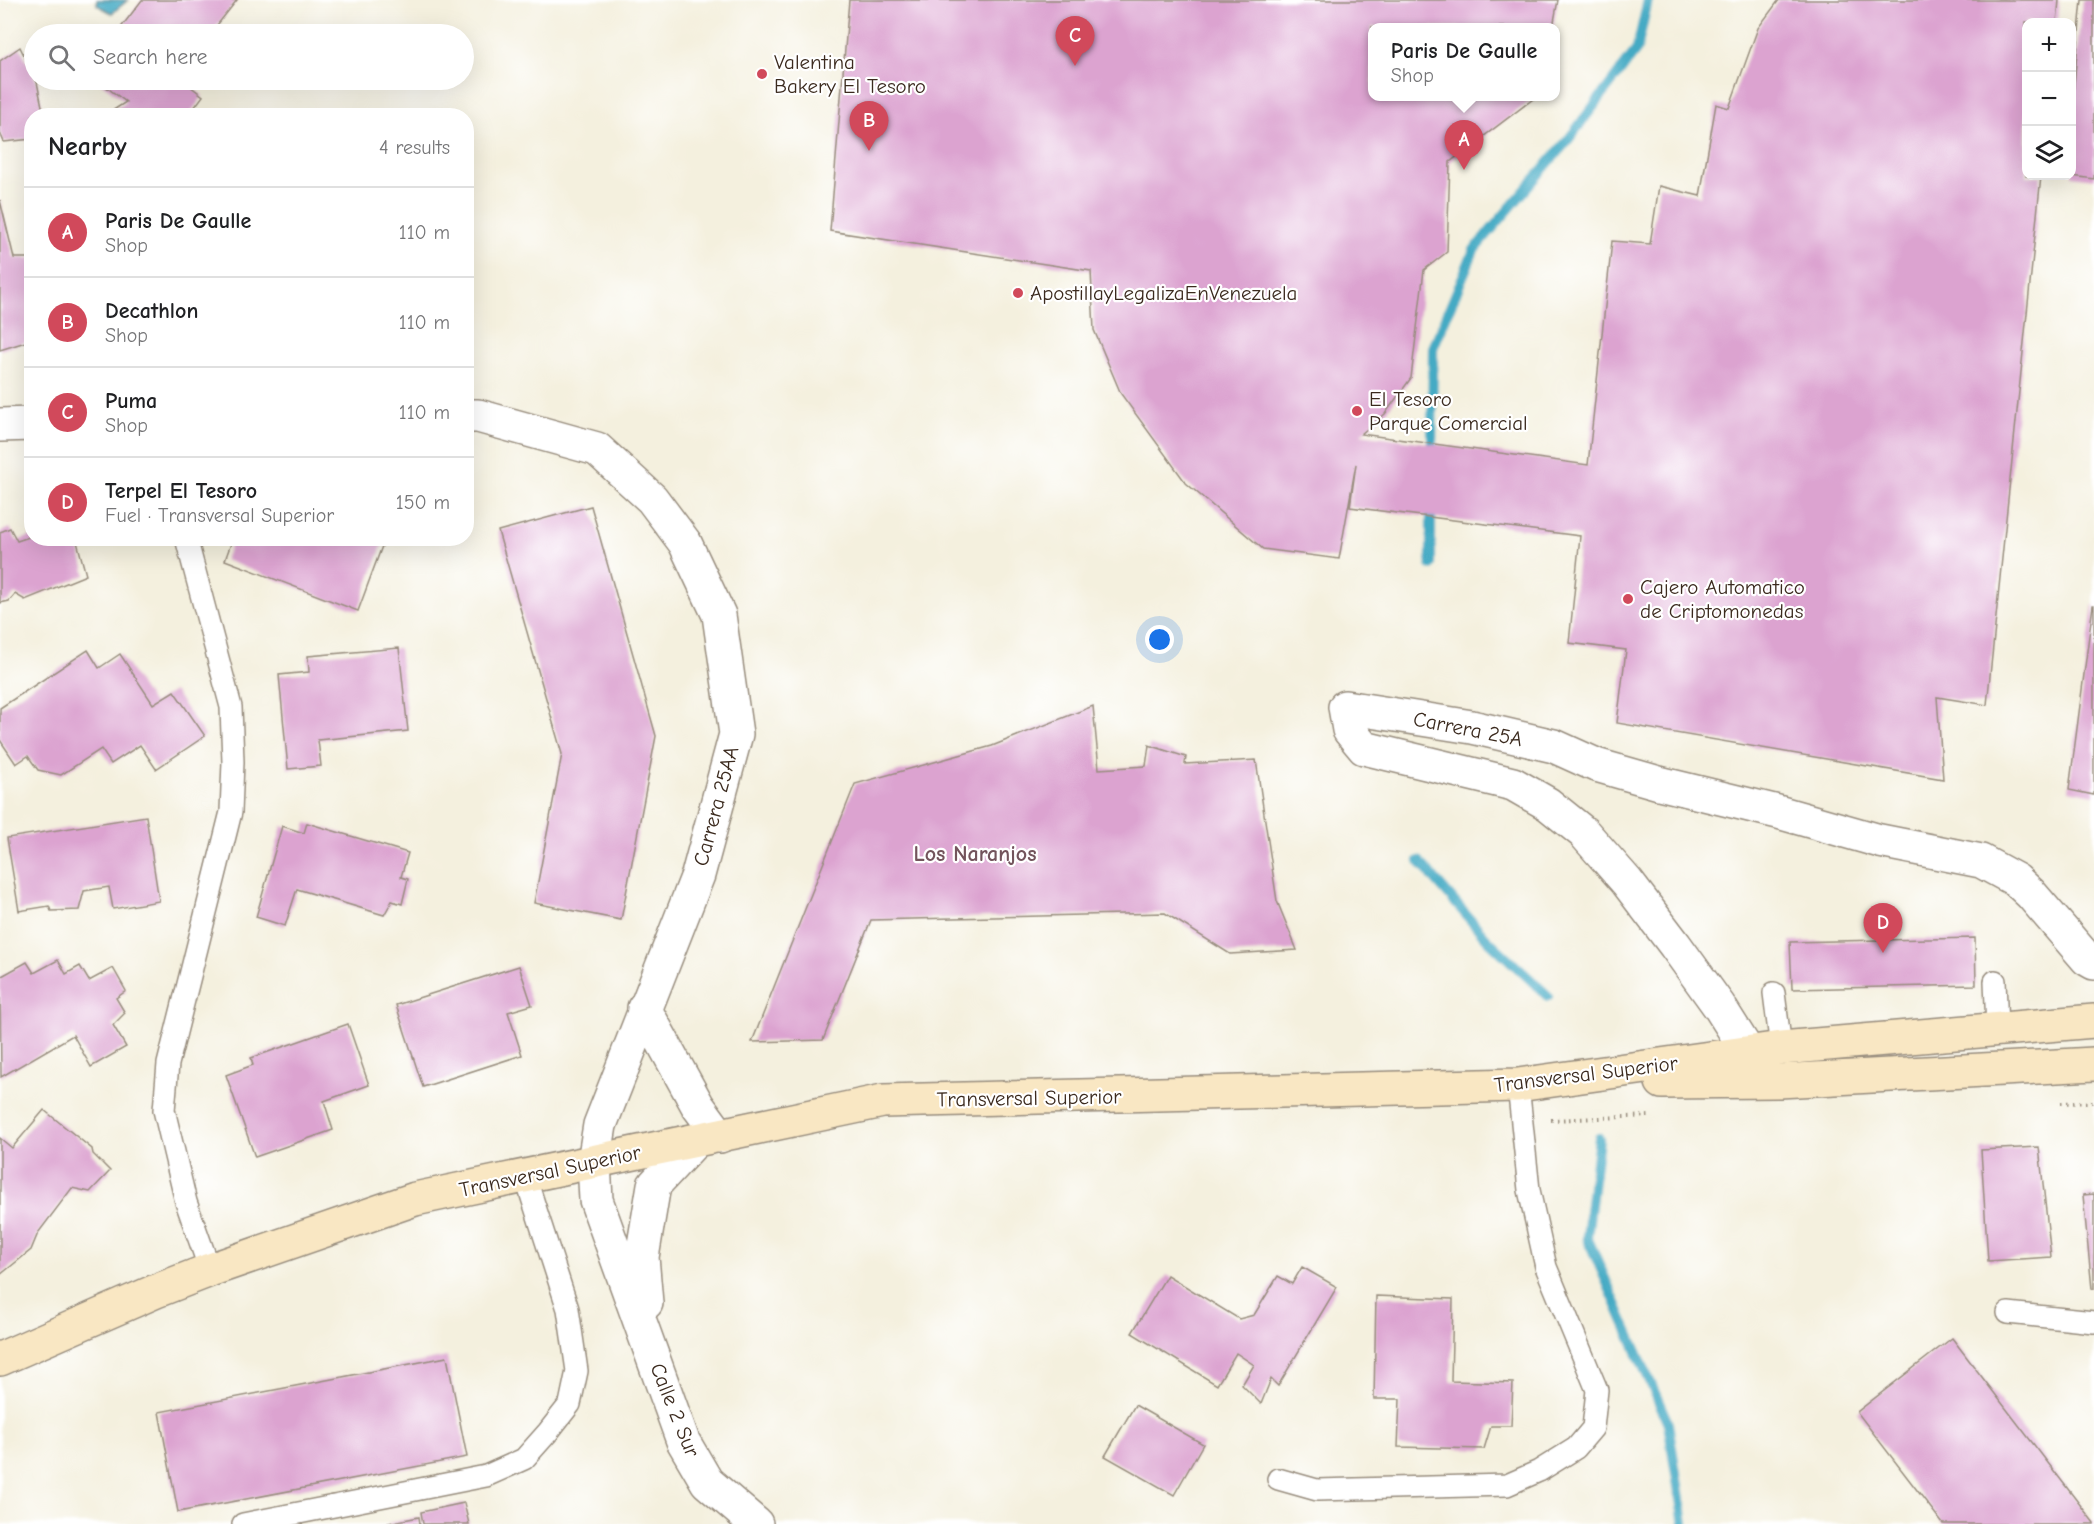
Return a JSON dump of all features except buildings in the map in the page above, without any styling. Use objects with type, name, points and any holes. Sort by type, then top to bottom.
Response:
[{"type":"main road","name":"Transversal Superior","points":[[0,1359],[210,1270],[415,1198],[883,1101],[1523,1085],[1781,1048],[2094,1021]]},
{"type":"main road","points":[[1523,1085],[1779,1081],[2094,1064]]},
{"type":"street","name":"Carrera 25AA","points":[[474,416],[597,449],[652,499],[685,543],[719,615],[736,734],[698,875],[600,1125],[594,1162]]},
{"type":"street","points":[[0,425],[24,424]]},
{"type":"street","name":"Carrera 25A","points":[[1748,1052],[1719,1006],[1675,945],[1627,882],[1584,833],[1548,804],[1513,784],[1364,748],[1349,730],[1345,707],[1472,727],[1554,746],[1596,765],[1659,783],[1778,812],[1880,841],[1980,861],[2016,880],[2087,959],[2094,963]]},
{"type":"street","points":[[644,1008],[698,1106],[707,1138]]},
{"type":"street","name":"Calle 2 Sur","points":[[649,1344],[642,1257],[654,1185],[707,1138]]},
{"type":"street","name":"Calle 2 Sur","points":[[594,1162],[596,1200],[683,1442],[707,1482],[756,1524]]},
{"type":"lane","points":[[188,546],[231,707],[233,762],[231,812],[168,1064],[164,1110],[186,1202],[210,1270]]},
{"type":"lane","points":[[1995,981],[2001,1028]]},
{"type":"lane","points":[[1774,993],[1781,1048]]},
{"type":"lane","points":[[1278,1479],[1317,1490],[1507,1485],[1539,1471],[1576,1448],[1593,1428],[1597,1390],[1546,1268],[1529,1190],[1523,1085]]},
{"type":"lane","points":[[243,1524],[486,1476],[524,1459],[548,1432],[570,1404],[577,1371],[568,1309],[525,1176]]},
{"type":"lane","points":[[2008,1314],[2094,1322]]},
{"type":"water","points":[[97,0],[128,0],[112,13],[97,5]]},
{"type":"waterway","points":[[1432,457],[1433,348],[1474,250],[1568,140],[1637,49],[1648,0]]},
{"type":"waterway","points":[[1431,505],[1431,565]]},
{"type":"waterway","points":[[1419,861],[1487,939],[1548,996]]},
{"type":"waterway","points":[[1599,1138],[1587,1237],[1668,1423],[1684,1524]]},
{"type":"place","name":"Puma","points":[[1075,66]]},
{"type":"place","name":"Valentina Bakery El Tesoro","points":[[762,74]]},
{"type":"place","name":"Decathlon","points":[[869,151]]},
{"type":"place","name":"Paris De Gaulle","points":[[1464,170]]},
{"type":"place","name":"ApostillayLegalizaEnVenezuela","points":[[1018,293]]},
{"type":"place","name":"El Tesoro Parque Comercial","points":[[1357,411]]},
{"type":"place","name":"Cajero Automatico de Criptomonedas","points":[[1628,599]]},
{"type":"place","name":"Terpel El Tesoro","points":[[1883,953]]},
{"type":"district","name":"Los Naranjos","points":[[975,854]]}]
